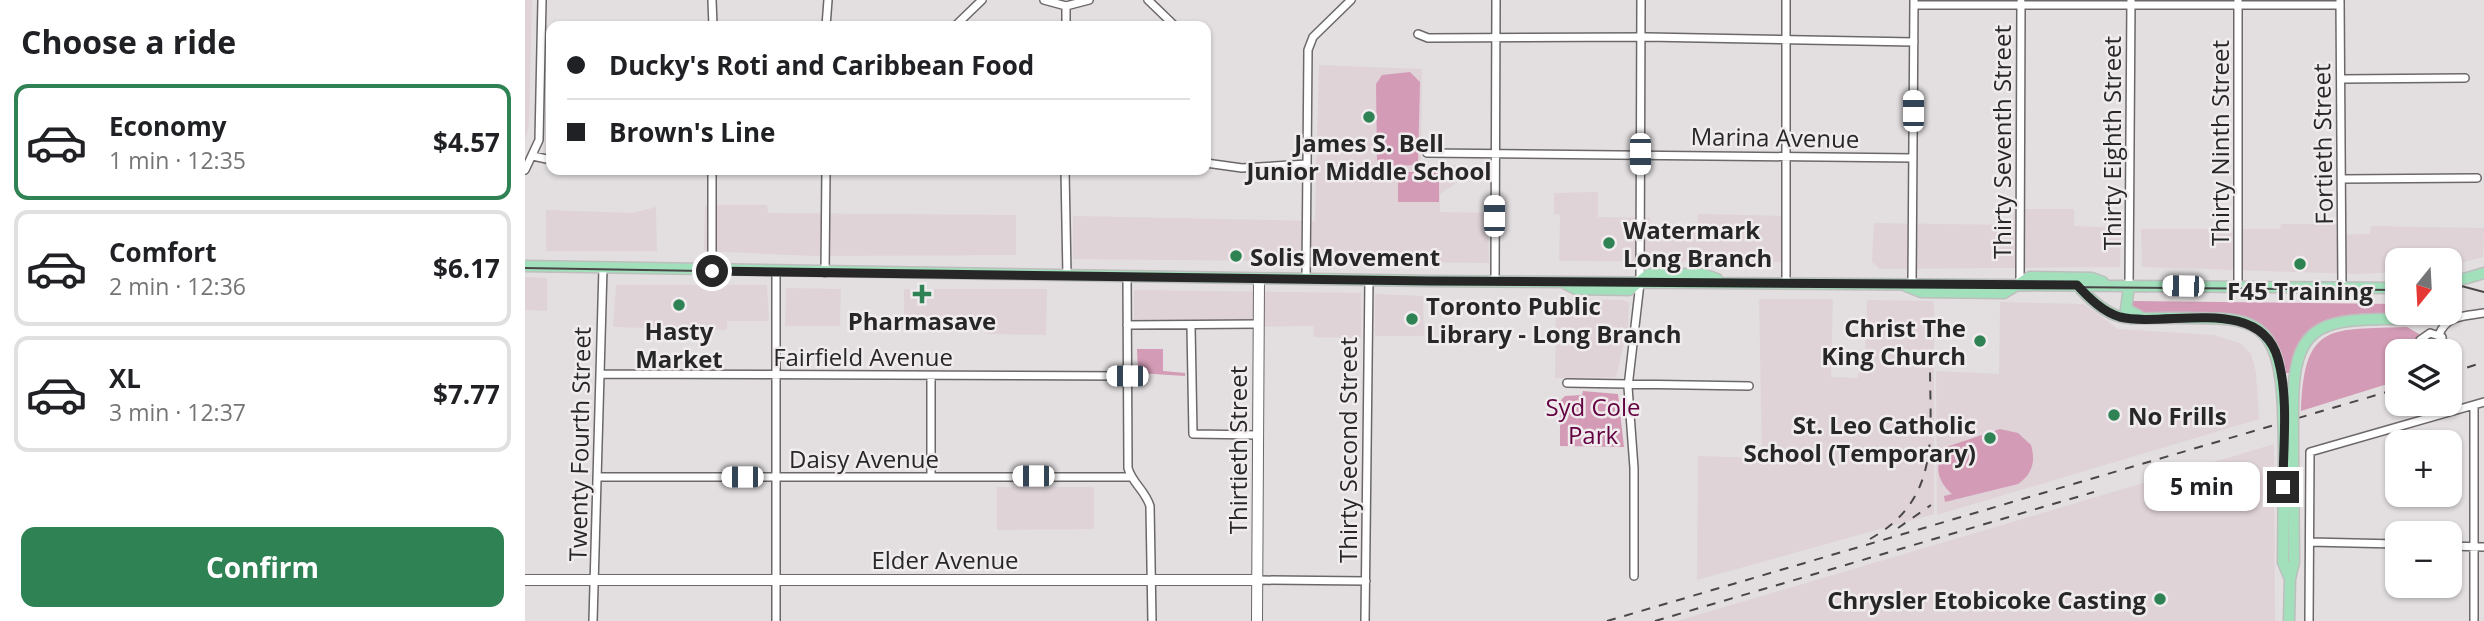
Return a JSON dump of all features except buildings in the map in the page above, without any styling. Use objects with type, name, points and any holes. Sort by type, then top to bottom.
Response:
[{"type":"main road","points":[[525,266],[825,273],[1561,281],[1576,289],[1629,290],[1649,274],[1703,274],[1726,282],[1906,283],[1921,292],[2004,293],[2030,277],[2092,278],[2113,286]]},
{"type":"main road","points":[[2462,280],[2484,273]]},
{"type":"main road","points":[[2020,285],[2385,288]]},
{"type":"main road","points":[[2077,285],[2094,303],[2112,314],[2146,318],[2227,319],[2259,330],[2272,344],[2279,360],[2288,409],[2289,445],[2283,562],[2290,579],[2289,621]]},
{"type":"main road","points":[[2129,286],[2127,311],[2146,318]]},
{"type":"main road","points":[[2288,409],[2298,355],[2314,333],[2338,321],[2385,318]]},
{"type":"street","points":[[525,170],[532,158],[540,131],[542,0]]},
{"type":"street","points":[[712,0],[713,21]]},
{"type":"street","points":[[826,21],[828,0]]},
{"type":"street","points":[[960,21],[982,0]]},
{"type":"street","points":[[1044,0],[1066,6],[1089,0]]},
{"type":"street","points":[[1148,0],[1170,21]]},
{"type":"street","points":[[1306,279],[1307,50],[1313,37],[1351,0]]},
{"type":"street","points":[[1495,281],[1496,0]]},
{"type":"street","points":[[1634,576],[1633,468],[1628,387],[1640,282],[1641,0]]},
{"type":"street","points":[[1786,0],[1786,282]]},
{"type":"street","points":[[1906,283],[1913,158],[1914,2],[2340,3]]},
{"type":"street","name":"Thirty Seventh Street","points":[[2020,285],[2021,2]]},
{"type":"street","name":"Thirty Eighth Street","points":[[2129,286],[2131,2]]},
{"type":"street","name":"Thirty Ninth Street","points":[[2238,3],[2238,287]]},
{"type":"street","name":"Fortieth Street","points":[[2340,3],[2342,288]]},
{"type":"street","points":[[1066,6],[1066,21]]},
{"type":"street","points":[[1418,34],[1428,38],[1641,37],[1914,42]]},
{"type":"street","points":[[2340,79],[2465,78]]},
{"type":"street","name":"Marina Avenue","points":[[1427,153],[1913,158]]},
{"type":"street","points":[[532,158],[546,159]]},
{"type":"street","points":[[1211,164],[1242,168],[1307,164]]},
{"type":"street","points":[[712,175],[712,271]]},
{"type":"street","points":[[825,273],[826,175]]},
{"type":"street","points":[[1065,175],[1067,276]]},
{"type":"street","points":[[2342,179],[2477,178]]},
{"type":"street","name":"Twenty Fourth Street","points":[[593,621],[603,268]]},
{"type":"street","points":[[776,272],[776,621]]},
{"type":"street","points":[[1127,277],[1131,477],[1146,490],[1150,506],[1152,621]]},
{"type":"street","name":"Thirtieth Street","points":[[1257,621],[1259,279]]},
{"type":"street","name":"Thirty Second Street","points":[[1365,621],[1369,280]]},
{"type":"street","points":[[2439,335],[2448,322],[2484,313]]},
{"type":"street","points":[[1127,325],[1259,324]]},
{"type":"street","points":[[1191,326],[1193,434],[1258,435]]},
{"type":"street","points":[[2421,339],[2430,333],[2439,335],[2442,339]]},
{"type":"street","name":"Fairfield Avenue","points":[[600,373],[1127,376]]},
{"type":"street","points":[[931,376],[931,476]]},
{"type":"street","points":[[1567,383],[1628,387],[1749,386]]},
{"type":"street","points":[[2309,621],[2312,450],[2484,402]]},
{"type":"street","points":[[2474,405],[2474,621]]},
{"type":"street","name":"Daisy Avenue","points":[[597,477],[1131,477]]},
{"type":"street","points":[[2310,542],[2385,544]]},
{"type":"street","points":[[2462,546],[2484,547]]},
{"type":"street","name":"Elder Avenue","points":[[525,580],[1366,581]]},
{"type":"shaded area","points":[[525,0],[532,0],[529,126],[525,140]]},
{"type":"shaded area","points":[[1319,65],[1422,69],[1421,165],[1456,165],[1455,184],[1440,194],[1440,212],[1488,213],[1489,263],[1073,259],[1073,216],[1315,221]]},
{"type":"shaded area","points":[[1598,192],[1598,217],[1650,218],[1650,231],[1697,233],[1698,214],[1786,216],[1785,262],[1559,261],[1560,215],[1554,214],[1554,193]]},
{"type":"shaded area","points":[[705,205],[767,205],[768,213],[1016,215],[1016,255],[814,256],[704,251]]},
{"type":"shaded area","points":[[656,207],[657,251],[546,251],[546,210],[632,213]]},
{"type":"shaded area","points":[[2014,209],[2074,209],[2074,226],[2121,228],[2120,267],[1880,269],[1872,262],[1874,223],[2012,225]]},
{"type":"shaded area","points":[[2281,224],[2336,224],[2336,235],[2370,234],[2371,226],[2484,228],[2483,257],[2462,263],[2462,248],[2385,248],[2385,273],[2358,274],[2142,267],[2141,229],[2280,229]]},
{"type":"shaded area","points":[[525,277],[547,278],[547,311],[525,310]]},
{"type":"shaded area","points":[[616,285],[767,285],[769,321],[727,321],[727,330],[613,327]]},
{"type":"shaded area","points":[[786,288],[841,289],[840,326],[785,326]]},
{"type":"shaded area","points":[[904,289],[1047,289],[1046,335],[987,334],[986,327],[904,327]]},
{"type":"shaded area","points":[[1134,290],[1361,293],[1361,338],[1314,337],[1313,326],[1134,328]]},
{"type":"shaded area","points":[[1375,294],[1423,296],[1424,336],[1375,336]]},
{"type":"shaded area","points":[[1556,299],[1623,300],[1629,303],[1628,327],[1616,377],[1555,378]]},
{"type":"shaded area","points":[[1759,299],[1833,299],[1831,377],[1857,378],[1865,355],[1867,300],[1934,301],[1934,514],[1697,580],[1698,456],[1762,458]]},
{"type":"shaded area","points":[[2000,302],[2084,304],[2118,329],[2214,335],[2240,343],[2251,354],[2256,372],[2259,419],[1937,515],[1936,371],[1999,374]]},
{"type":"shaded area","points":[[2274,444],[2275,621],[1677,621],[2019,520]]},
{"type":"shaded area","points":[[997,487],[1094,487],[1094,529],[997,530]]},
{"type":"green space","points":[[1410,72],[1420,82],[1418,165],[1384,166],[1377,160],[1376,84],[1382,75]]},
{"type":"green space","points":[[1398,172],[1439,172],[1439,202],[1398,202]]},
{"type":"green space","points":[[2132,301],[2385,304],[2385,313],[2344,316],[2328,319],[2314,326],[2294,352],[2290,373],[2286,373],[2280,349],[2268,332],[2251,321],[2209,312],[2140,313],[2133,309]]},
{"type":"green space","points":[[2407,327],[2419,334],[2417,339],[2385,339],[2385,385],[2301,411],[2308,360],[2316,346],[2327,336],[2359,329]]},
{"type":"green space","points":[[1137,349],[1163,349],[1163,371],[1185,373],[1185,376],[1138,373]]},
{"type":"green space","name":"Syd Cole Park","points":[[1583,391],[1618,394],[1624,447],[1560,446],[1560,401],[1565,396],[1582,395]]},
{"type":"green space","points":[[2000,429],[2018,433],[2031,445],[2033,462],[2027,476],[2018,484],[1945,502],[1944,496],[1952,494],[1940,477],[1938,466],[1946,447]]},
{"type":"tram line","points":[[525,268],[1259,280],[2385,290]]},
{"type":"tram line","points":[[2462,286],[2484,292]]},
{"type":"railway","points":[[2462,369],[2484,362]]},
{"type":"railway","points":[[1870,539],[1893,523],[1909,505],[1920,485],[1930,442],[1930,367]]},
{"type":"railway","points":[[1607,621],[2385,393]]},
{"type":"railway","points":[[1655,621],[2094,492]]},
{"type":"railway","points":[[1898,528],[1931,505]]},
{"type":"place","name":"James S. Bell Junior Middle School","points":[[1369,117]]},
{"type":"place","name":"Watermark Long Branch","points":[[1609,243]]},
{"type":"place","name":"Solis Movement","points":[[1236,256]]},
{"type":"place","name":"F45 Training","points":[[2300,264]]},
{"type":"place","name":"Pharmasave","points":[[922,294]]},
{"type":"place","name":"Hasty Market","points":[[679,305]]},
{"type":"place","name":"Toronto Public Library - Long Branch","points":[[1412,319]]},
{"type":"place","name":"Christ The King Church","points":[[1980,341]]},
{"type":"place","name":"No Frills","points":[[2114,415]]},
{"type":"place","name":"St. Leo Catholic School (Temporary)","points":[[1990,438]]},
{"type":"place","name":"Chrysler Etobicoke Casting","points":[[2160,599]]},
{"type":"route","points":[[712,271],[1429,281],[2077,285],[2094,303],[2118,316],[2227,319],[2247,323],[2264,334],[2276,351],[2281,372],[2283,487]]}]
